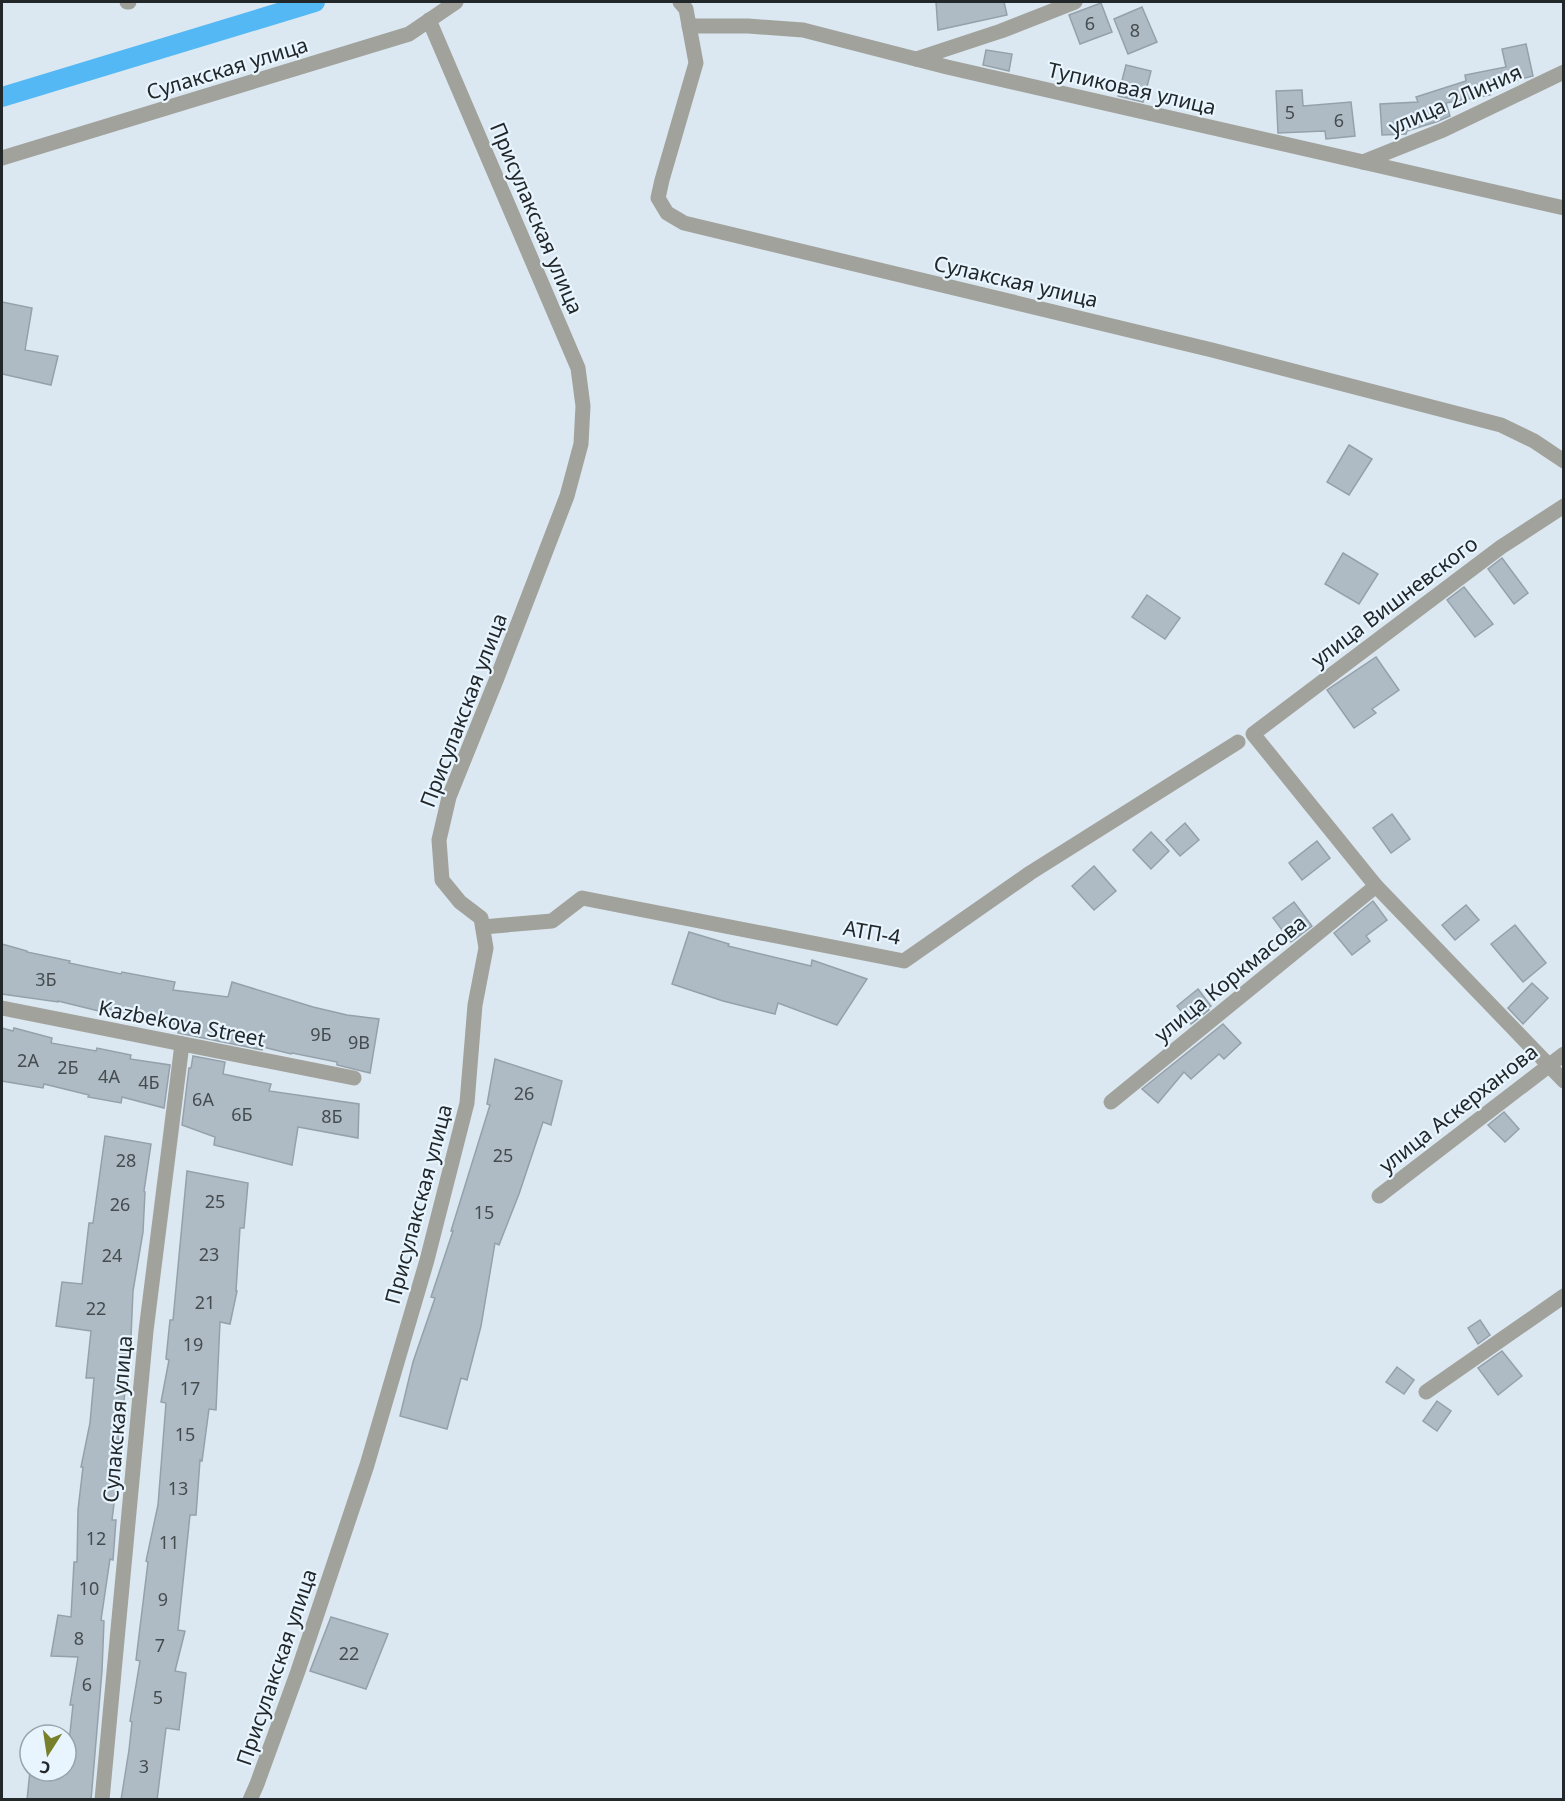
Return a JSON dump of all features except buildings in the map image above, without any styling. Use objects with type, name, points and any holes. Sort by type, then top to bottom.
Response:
[{"type":"street","name":"Сулакская улица","points":[[2,158],[409,34],[456,2]]},
{"type":"street","name":"Сулакская улица","points":[[680,2],[686,9],[696,63],[658,198],[668,213],[684,223],[1212,350],[1501,425],[1534,441],[1563,461]]},
{"type":"street","points":[[916,59],[1001,31],[1075,2]]},
{"type":"street","name":"Присулакская улица","points":[[250,1800],[298,1671],[367,1464],[430,1249],[467,1103],[475,1005],[486,948],[481,918],[460,902],[442,880],[439,840],[448,797],[497,678],[567,496],[581,444],[583,406],[578,368],[429,20]]},
{"type":"street","name":"Тупиковая улица","points":[[689,26],[748,26],[803,30],[1076,98],[1563,208]]},
{"type":"street","name":"улица 2Линия","points":[[1363,162],[1443,130],[1563,72]]},
{"type":"street","name":"улица Вишневского","points":[[1376,886],[1253,734],[1501,547],[1563,506]]},
{"type":"street","name":"АТП-4","points":[[483,927],[552,921],[582,898],[904,962],[1030,873],[1238,742]]},
{"type":"street","points":[[1376,886],[1563,1081]]},
{"type":"street","name":"улица Коркмасова","points":[[1111,1102],[1376,886]]},
{"type":"street","name":"Kazbekova Street","points":[[2,1008],[354,1078]]},
{"type":"street","name":"Сулакская улица","points":[[102,1800],[146,1331],[182,1044]]},
{"type":"street","name":"улица Аскерханова","points":[[1379,1196],[1563,1054]]},
{"type":"street","points":[[1426,1392],[1563,1296]]},
{"type":"waterway","points":[[2,97],[315,2]]}]
